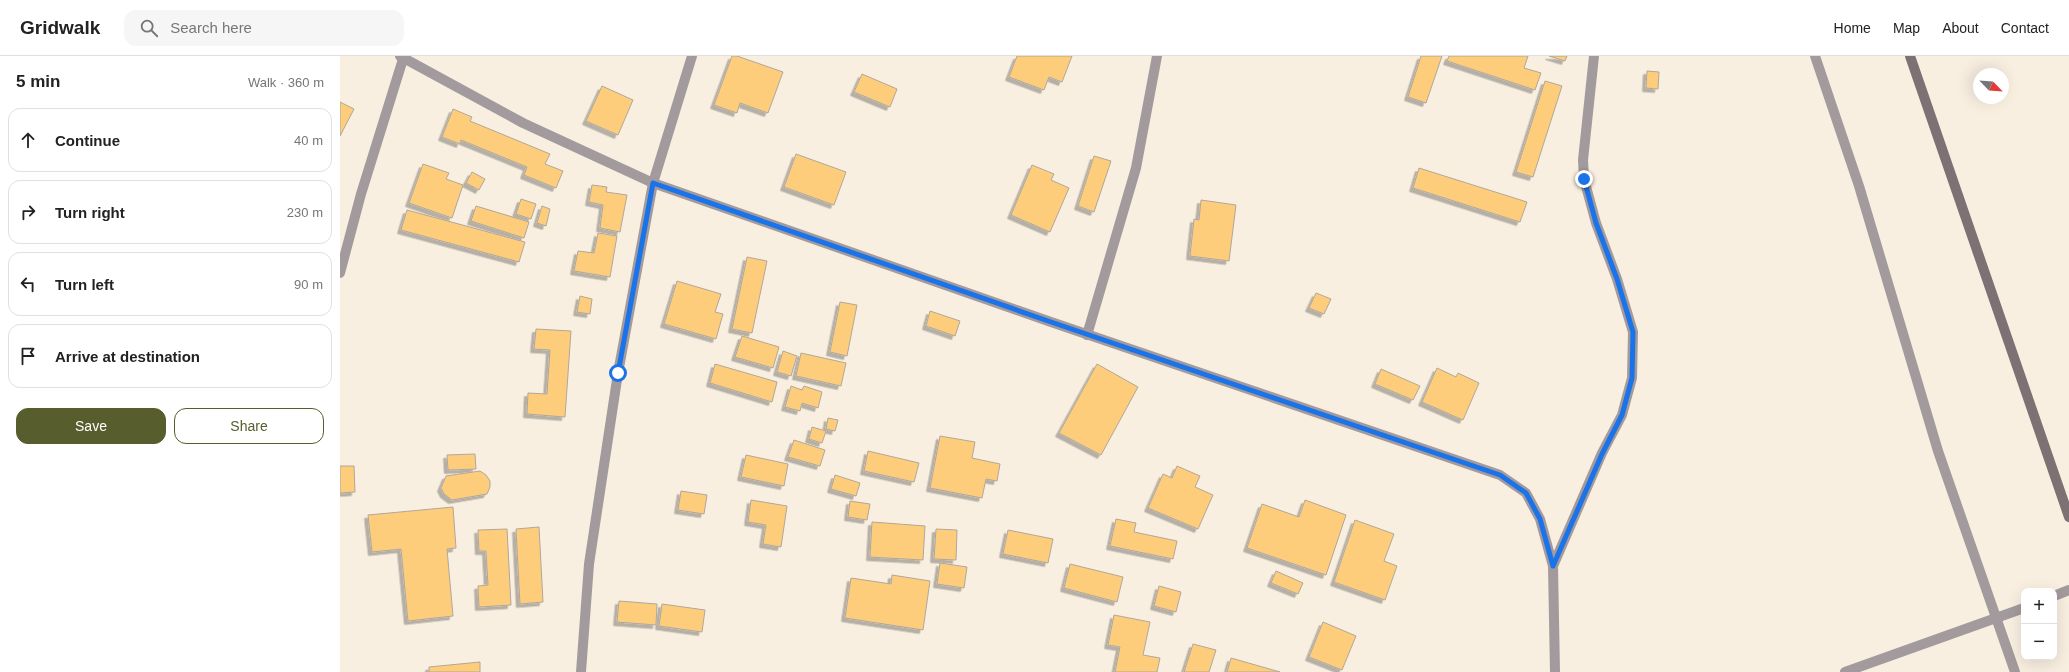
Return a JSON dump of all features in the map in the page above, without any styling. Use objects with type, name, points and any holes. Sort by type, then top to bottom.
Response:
[{"type":"main road","points":[[1910,56],[2069,517]]},
{"type":"street","points":[[581,672],[589,564],[618,373],[653,183],[692,56]]},
{"type":"street","points":[[1087,335],[1136,168],[1157,56]]},
{"type":"street","points":[[1553,566],[1602,454],[1622,415],[1632,378],[1633,332],[1617,279],[1596,223],[1584,179],[1584,160],[1594,56]]},
{"type":"street","points":[[1815,56],[1859,186],[1938,451],[1995,619],[2015,672]]},
{"type":"street","points":[[340,273],[361,194],[401,57],[523,123],[653,183],[1087,335],[1500,475],[1526,493],[1540,519],[1553,566],[1555,672]]},
{"type":"street","points":[[2057,595],[2069,590]]},
{"type":"street","points":[[1845,672],[2021,609]]},
{"type":"building","points":[[732,56],[737,56],[783,72],[768,113],[740,103],[737,113],[714,105]]},
{"type":"building","points":[[1017,56],[1072,56],[1062,82],[1049,77],[1044,90],[1009,77]]},
{"type":"building","points":[[1421,56],[1442,56],[1426,103],[1408,97]]},
{"type":"building","points":[[1449,56],[1528,56],[1524,68],[1541,73],[1535,90],[1447,61]]},
{"type":"building","points":[[1549,56],[1567,56],[1565,61]]},
{"type":"building","points":[[1647,71],[1659,72],[1658,89],[1646,88]]},
{"type":"building","points":[[862,74],[897,89],[890,107],[854,92]]},
{"type":"building","points":[[1545,81],[1562,86],[1533,177],[1516,172]]},
{"type":"building","points":[[602,86],[633,100],[618,135],[586,121]]},
{"type":"building","points":[[340,102],[354,109],[340,136]]},
{"type":"building","points":[[453,109],[472,117],[470,121],[550,154],[545,164],[563,171],[556,188],[524,175],[527,167],[461,140],[460,144],[442,137]]},
{"type":"building","points":[[796,154],[846,172],[834,205],[784,187]]},
{"type":"building","points":[[1094,156],[1111,161],[1094,212],[1078,206]]},
{"type":"building","points":[[423,164],[449,173],[446,179],[463,185],[452,218],[409,203]]},
{"type":"building","points":[[1032,165],[1054,174],[1051,180],[1069,188],[1050,232],[1011,215]]},
{"type":"building","points":[[1419,168],[1527,202],[1520,222],[1413,188]]},
{"type":"building","points":[[472,172],[485,179],[479,190],[466,183]]},
{"type":"building","points":[[592,185],[607,187],[606,192],[627,195],[620,232],[600,228],[603,205],[589,202]]},
{"type":"building","points":[[521,199],[536,204],[531,219],[516,214]]},
{"type":"building","points":[[1201,200],[1236,205],[1229,261],[1190,256],[1194,219],[1199,220]]},
{"type":"building","points":[[476,206],[529,222],[524,238],[471,221]]},
{"type":"building","points":[[542,206],[550,209],[546,226],[537,223]]},
{"type":"building","points":[[407,210],[525,242],[519,262],[401,230]]},
{"type":"building","points":[[598,233],[617,236],[610,277],[574,271],[578,251],[594,253]]},
{"type":"building","points":[[747,257],[767,261],[752,333],[732,329]]},
{"type":"building","points":[[677,281],[721,294],[715,312],[723,314],[716,339],[664,324]]},
{"type":"building","points":[[1316,293],[1331,299],[1324,314],[1309,308]]},
{"type":"building","points":[[580,296],[592,299],[590,314],[577,312]]},
{"type":"building","points":[[840,302],[857,305],[847,356],[830,352]]},
{"type":"building","points":[[930,311],[960,321],[955,336],[926,326]]},
{"type":"building","points":[[536,329],[571,331],[565,417],[527,414],[528,393],[547,394],[550,350],[534,349]]},
{"type":"building","points":[[742,336],[779,347],[773,368],[735,357]]},
{"type":"building","points":[[783,351],[797,356],[791,376],[777,372]]},
{"type":"building","points":[[801,353],[846,363],[841,386],[796,376]]},
{"type":"building","points":[[715,364],[777,382],[772,402],[710,383]]},
{"type":"building","points":[[1097,364],[1138,387],[1101,455],[1059,433]]},
{"type":"building","points":[[1437,368],[1456,377],[1458,373],[1479,383],[1463,420],[1422,402]]},
{"type":"building","points":[[1381,369],[1420,386],[1413,400],[1375,384]]},
{"type":"building","points":[[791,386],[802,390],[804,386],[822,392],[818,408],[802,403],[800,411],[785,407]]},
{"type":"building","points":[[828,418],[838,420],[835,431],[826,429]]},
{"type":"building","points":[[812,427],[826,431],[822,443],[809,439]]},
{"type":"building","points":[[940,436],[975,442],[972,458],[1000,464],[997,481],[986,479],[982,498],[930,488]]},
{"type":"building","points":[[794,440],[825,450],[820,466],[788,457]]},
{"type":"building","points":[[868,451],[919,463],[914,482],[864,471]]},
{"type":"building","points":[[475,454],[476,469],[448,470],[447,455]]},
{"type":"building","points":[[746,455],[788,464],[784,486],[741,477]]},
{"type":"building","points":[[340,466],[354,466],[355,492],[340,493]]},
{"type":"building","points":[[1177,466],[1200,476],[1195,487],[1213,495],[1198,529],[1148,508],[1163,474],[1172,478]]},
{"type":"building","points":[[480,471],[486,475],[490,481],[490,487],[487,494],[452,500],[444,494],[441,488],[446,476]]},
{"type":"building","points":[[835,475],[860,483],[856,496],[831,489]]},
{"type":"building","points":[[681,491],[707,495],[704,514],[678,510]]},
{"type":"building","points":[[751,500],[787,506],[781,547],[763,544],[766,525],[748,522]]},
{"type":"building","points":[[1305,500],[1346,515],[1326,575],[1247,548],[1262,504],[1299,517]]},
{"type":"building","points":[[850,501],[870,504],[867,520],[848,517]]},
{"type":"building","points":[[453,507],[456,548],[447,549],[453,616],[408,621],[401,549],[372,552],[368,515]]},
{"type":"building","points":[[1116,519],[1136,523],[1134,532],[1177,541],[1173,559],[1110,546]]},
{"type":"building","points":[[1355,520],[1394,534],[1384,561],[1397,566],[1385,600],[1334,582]]},
{"type":"building","points":[[872,522],[925,526],[923,560],[870,557]]},
{"type":"building","points":[[539,527],[543,602],[520,604],[516,529]]},
{"type":"building","points":[[507,529],[511,605],[479,607],[478,586],[488,585],[486,551],[479,551],[478,530]]},
{"type":"building","points":[[936,529],[957,530],[956,560],[934,559]]},
{"type":"building","points":[[1008,530],[1053,539],[1048,563],[1003,554]]},
{"type":"building","points":[[940,563],[967,567],[964,588],[937,584]]},
{"type":"building","points":[[1070,564],[1123,577],[1117,602],[1064,588]]},
{"type":"building","points":[[1276,571],[1303,583],[1298,594],[1271,583]]},
{"type":"building","points":[[892,575],[930,581],[923,630],[845,618],[851,578],[891,584]]},
{"type":"building","points":[[1159,586],[1181,592],[1176,612],[1154,606]]},
{"type":"building","points":[[619,601],[657,604],[656,625],[617,622]]},
{"type":"building","points":[[662,604],[705,610],[702,632],[659,626]]},
{"type":"building","points":[[1114,615],[1150,622],[1143,655],[1160,658],[1157,672],[1115,672],[1120,647],[1108,645]]},
{"type":"building","points":[[1323,622],[1356,636],[1342,670],[1309,657]]},
{"type":"building","points":[[1193,644],[1216,650],[1209,672],[1184,672]]},
{"type":"building","points":[[1231,658],[1280,672],[1227,672]]},
{"type":"building","points":[[480,662],[480,672],[429,672],[429,667]]},
{"type":"route","points":[[618,373],[653,183],[1051,322],[1500,475],[1526,493],[1540,519],[1553,566],[1602,454],[1622,415],[1632,378],[1633,332],[1617,279],[1596,223],[1584,179]]}]
